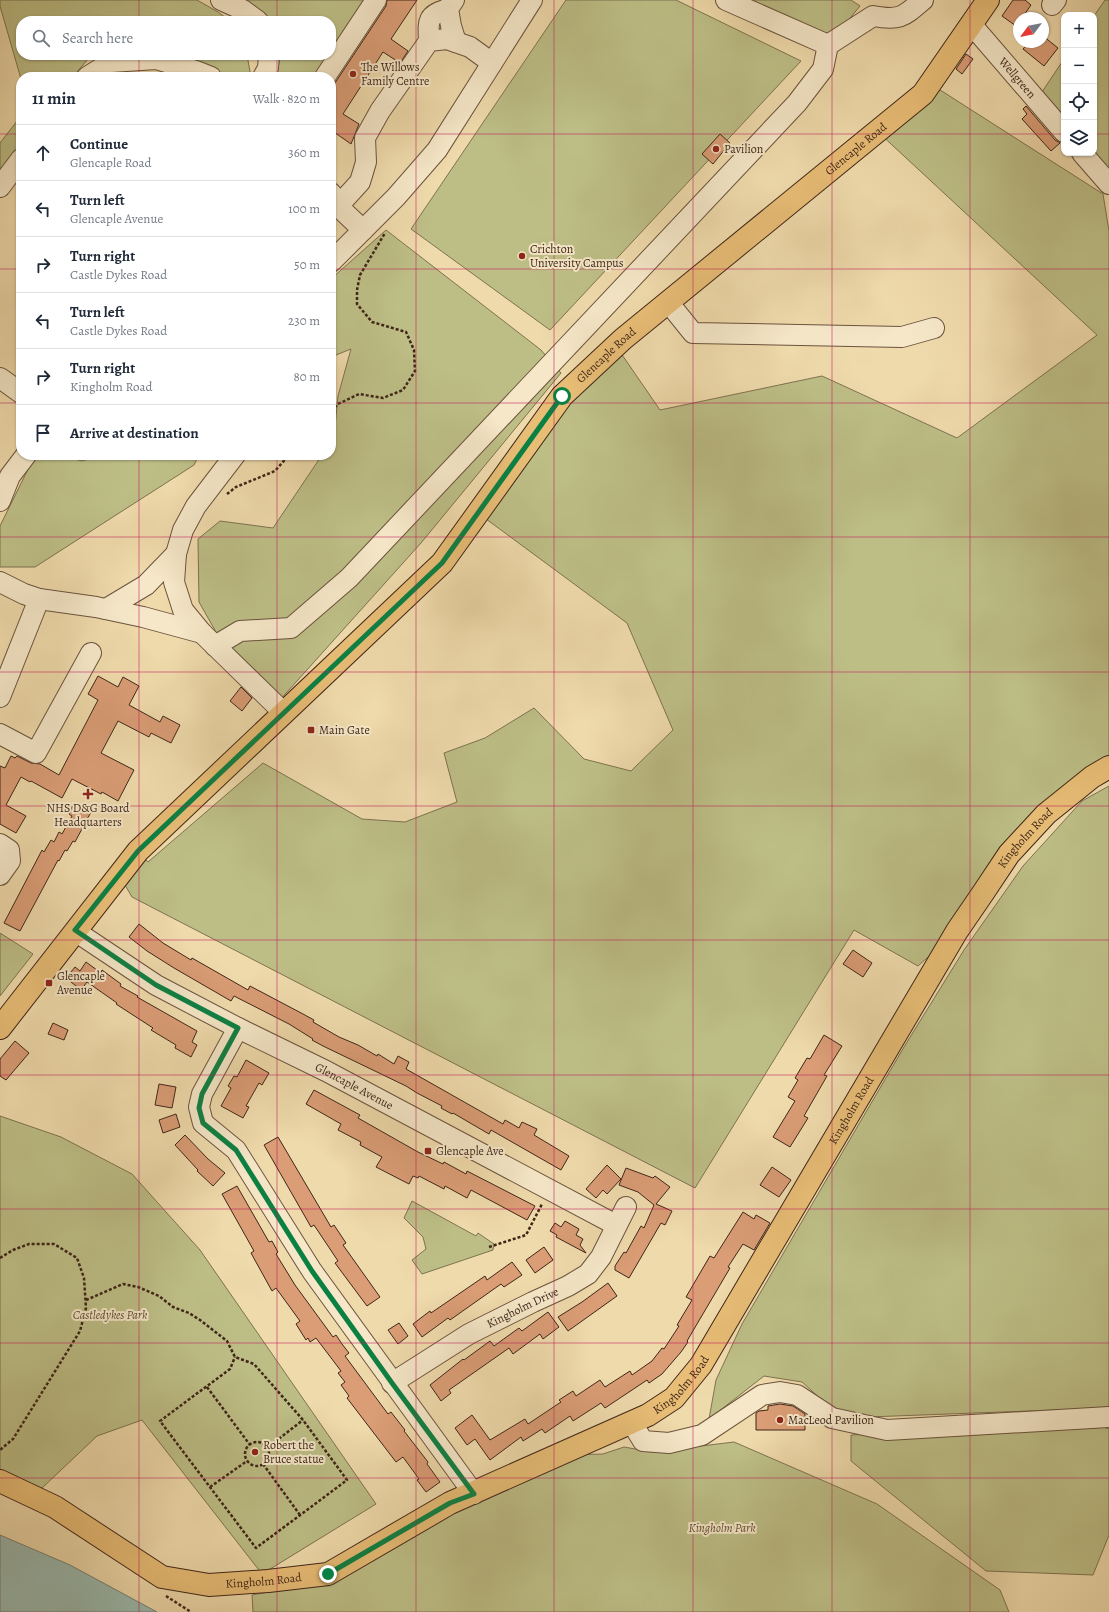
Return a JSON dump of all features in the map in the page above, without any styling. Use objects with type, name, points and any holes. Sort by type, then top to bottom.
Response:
[{"type":"main road","name":"Glencaple Road","points":[[0,1028],[22,1002],[75,930],[138,851],[442,563],[562,396],[624,339],[668,302],[923,94],[988,0]]},
{"type":"main road","name":"Kingholm Road","points":[[0,1481],[55,1507],[162,1577],[209,1585],[328,1574],[438,1510],[648,1415],[674,1398],[701,1365],[957,931],[1009,854],[1046,814],[1092,777],[1109,767]]},
{"type":"street","points":[[221,0],[243,10],[251,16]]},
{"type":"street","points":[[328,72],[376,0]]},
{"type":"street","points":[[336,257],[396,197],[437,150],[532,0]]},
{"type":"street","points":[[726,0],[828,45]]},
{"type":"street","points":[[0,582],[24,594],[39,599],[106,609],[143,617],[208,639],[240,630],[291,628],[349,578],[797,103],[823,69],[828,45],[873,16],[886,19],[903,17],[923,0]]},
{"type":"street","points":[[451,4],[451,26],[456,42]]},
{"type":"street","points":[[336,198],[360,182],[366,162],[365,138],[380,112],[429,41],[428,23],[436,13],[451,4]]},
{"type":"street","name":"Wellgreen","points":[[971,24],[1061,129]]},
{"type":"street","points":[[429,41],[447,39],[456,42],[470,47],[492,63]]},
{"type":"street","points":[[95,72],[112,62],[141,60]]},
{"type":"street","points":[[159,60],[198,72]]},
{"type":"street","points":[[266,72],[268,68],[269,60]]},
{"type":"street","points":[[1085,156],[1109,184]]},
{"type":"street","points":[[0,187],[16,166]]},
{"type":"street","points":[[336,200],[343,211],[363,230]]},
{"type":"street","points":[[668,302],[693,333],[902,337],[934,328]]},
{"type":"street","points":[[0,378],[16,389]]},
{"type":"street","points":[[0,501],[10,476],[22,460]]},
{"type":"street","points":[[231,460],[196,506],[183,530],[176,554],[174,582],[183,610],[208,639],[283,712]]},
{"type":"street","points":[[106,609],[146,585],[176,554]]},
{"type":"street","points":[[0,698],[39,599]]},
{"type":"street","points":[[0,734],[36,753],[91,653]]},
{"type":"street","points":[[0,844],[10,850],[10,861],[0,875]]},
{"type":"street","name":"Glencaple Avenue","points":[[75,930],[156,985],[238,1028],[326,1071],[616,1225]]},
{"type":"street","points":[[238,1028],[202,1094],[199,1108],[203,1123],[236,1150],[312,1271],[474,1494]]},
{"type":"street","name":"Kingholm Drive","points":[[392,1383],[469,1334],[532,1302],[568,1286],[588,1274],[601,1257],[626,1208]]},
{"type":"street","points":[[632,1423],[643,1441],[669,1443],[702,1435],[762,1395],[780,1392],[797,1395],[832,1418],[887,1430],[1109,1417]]},
{"type":"path","points":[[336,406],[359,394],[384,398],[403,390],[415,371],[414,350],[406,332],[372,322],[357,304],[357,290],[360,275],[386,230]]},
{"type":"path","points":[[222,498],[236,487],[275,471],[285,460]]},
{"type":"path","points":[[489,1248],[526,1235],[550,1190]]},
{"type":"path","points":[[0,1258],[13,1250],[29,1244],[54,1244],[77,1258],[84,1278],[86,1300],[86,1308],[80,1331],[13,1439],[0,1450]]},
{"type":"path","points":[[86,1300],[122,1284],[138,1287],[159,1296],[173,1307],[189,1313],[200,1320],[227,1341],[235,1357],[254,1364],[304,1420],[347,1480],[256,1548],[160,1421],[230,1369],[235,1357]]},
{"type":"path","points":[[207,1387],[250,1445]]},
{"type":"path","points":[[267,1448],[304,1420]]},
{"type":"path","points":[[257,1443],[267,1448],[268,1455],[263,1464],[260,1466],[252,1465],[247,1461],[246,1450],[250,1445],[257,1443]]},
{"type":"path","points":[[210,1487],[247,1461]]},
{"type":"path","points":[[263,1464],[300,1515]]},
{"type":"green space","points":[[0,0],[197,0],[223,16],[16,16],[16,60],[87,60],[77,72],[19,72],[0,6]]},
{"type":"green space","points":[[241,0],[366,0],[336,45],[336,16],[265,16]]},
{"type":"green space","points":[[566,0],[676,0],[801,61],[550,330],[411,229]]},
{"type":"green space","points":[[745,0],[851,0],[860,6],[842,28],[825,35]]},
{"type":"green space","points":[[1105,0],[1109,0],[1109,184],[1095,156],[1097,156],[1097,12]]},
{"type":"green space","points":[[177,60],[248,60],[250,72],[214,72]]},
{"type":"green space","points":[[279,60],[327,60],[318,72],[277,72]]},
{"type":"green space","points":[[1061,64],[1061,126],[1038,98]]},
{"type":"green space","points":[[937,88],[1103,194],[1109,231],[1109,767],[1046,814],[957,931],[918,966],[854,930],[695,1188],[132,897],[119,875],[138,851],[148,862],[263,763],[362,819],[405,822],[457,802],[444,753],[485,738],[534,708],[584,759],[631,771],[673,730],[627,623],[478,513],[616,346],[660,410],[822,376],[957,438],[1097,335],[877,131]]},
{"type":"green space","points":[[16,122],[16,150],[0,171],[0,143]]},
{"type":"green space","points":[[386,230],[541,350],[561,373],[421,543],[279,701],[234,664],[199,602],[198,539],[220,521],[273,528],[319,460],[336,460],[336,416],[338,396],[351,349],[336,355],[336,275]]},
{"type":"green space","points":[[33,460],[196,460],[194,465],[35,567],[0,567],[0,526]]},
{"type":"green space","points":[[1109,786],[1109,1408],[868,1417],[833,1410],[802,1382],[764,1376],[709,1419],[716,1380],[742,1324],[904,1047],[964,950],[1023,866],[1082,801]]},
{"type":"green space","points":[[0,933],[33,954],[0,996]]},
{"type":"green space","name":"Castledykes Park","points":[[0,1116],[61,1137],[132,1174],[200,1250],[376,1504],[262,1574],[142,1420],[97,1436],[41,1489],[0,1471]]},
{"type":"green space","points":[[412,1201],[476,1236],[478,1233],[494,1244],[493,1250],[422,1274],[412,1260],[426,1249],[423,1237],[404,1218]]},
{"type":"green space","points":[[1095,1424],[1109,1429],[1109,1535],[1093,1575],[986,1571],[851,1461],[851,1435]]},
{"type":"green space","name":"Kingholm Park","points":[[734,1442],[877,1504],[1000,1590],[1009,1612],[253,1612],[252,1595],[327,1581],[563,1455],[603,1454],[624,1447],[652,1452]]},
{"type":"water","points":[[0,1535],[70,1565],[157,1612],[0,1612]]},
{"type":"building","name":"The Willows Family Centre","points":[[387,0],[417,0],[391,39],[408,51],[400,63],[383,52],[343,114],[359,124],[351,144],[336,134],[336,81],[386,6]]},
{"type":"building","points":[[1013,0],[1025,0],[1031,5],[1026,12],[1013,12],[1013,24],[1002,16]]},
{"type":"building","points":[[1049,41],[1058,48],[1044,66],[1023,49],[1049,48]]},
{"type":"building","points":[[966,54],[973,59],[962,74],[956,69]]},
{"type":"building","points":[[1026,106],[1055,140],[1060,143],[1051,151],[1022,119],[1027,114],[1023,109]]},
{"type":"building","name":"Pavilion","points":[[720,134],[730,143],[713,164],[702,154]]},
{"type":"building","points":[[98,676],[118,687],[123,677],[139,686],[129,705],[160,722],[163,716],[180,725],[171,743],[151,733],[149,737],[118,721],[101,753],[134,770],[118,801],[102,792],[101,794],[72,779],[62,798],[21,777],[6,805],[26,816],[16,833],[0,824],[0,766],[5,768],[11,756],[15,758],[17,756],[31,763],[40,764],[59,775],[98,700],[88,694]]},
{"type":"building","points":[[241,687],[252,698],[242,711],[230,701]]},
{"type":"building","points":[[74,803],[91,812],[75,842],[73,841],[67,851],[65,850],[59,861],[58,860],[20,931],[4,923],[42,850],[44,852],[51,840],[54,842],[59,832],[62,834],[72,816],[69,814]]},
{"type":"building","points":[[139,924],[163,943],[191,960],[192,958],[248,990],[250,986],[314,1020],[313,1022],[339,1037],[358,1045],[377,1056],[378,1054],[394,1064],[398,1056],[409,1062],[406,1069],[503,1124],[505,1120],[519,1128],[522,1122],[537,1129],[534,1135],[569,1156],[561,1170],[491,1130],[489,1134],[453,1113],[452,1114],[441,1108],[442,1106],[406,1086],[323,1046],[289,1024],[234,996],[231,1001],[174,968],[147,951],[129,937]]},
{"type":"building","points":[[853,950],[872,963],[863,977],[843,964]]},
{"type":"building","points":[[86,962],[101,973],[102,970],[121,984],[120,986],[138,996],[137,997],[197,1031],[192,1042],[197,1045],[191,1057],[175,1048],[176,1045],[151,1030],[153,1028],[116,1004],[117,1003],[87,982],[81,990],[66,978],[75,967],[80,971]]},
{"type":"building","points":[[53,1023],[68,1030],[64,1040],[48,1034]]},
{"type":"building","points":[[824,1035],[842,1046],[824,1075],[827,1076],[804,1116],[808,1118],[790,1147],[773,1137],[795,1101],[788,1097],[798,1080],[795,1078],[807,1058],[810,1059]]},
{"type":"building","points":[[15,1041],[29,1053],[6,1080],[0,1076],[0,1059]]},
{"type":"building","points":[[246,1060],[269,1073],[262,1085],[259,1083],[246,1106],[249,1107],[243,1118],[221,1106],[231,1088],[228,1086],[234,1076],[237,1077]]},
{"type":"building","points":[[159,1084],[176,1087],[172,1108],[155,1105]]},
{"type":"building","points":[[314,1090],[360,1115],[358,1118],[418,1152],[443,1164],[444,1162],[466,1174],[467,1171],[535,1206],[527,1220],[471,1190],[467,1198],[445,1186],[444,1189],[419,1176],[418,1178],[413,1176],[409,1184],[376,1167],[382,1157],[360,1145],[361,1142],[338,1130],[341,1124],[306,1104]]},
{"type":"building","points":[[176,1114],[180,1127],[163,1133],[159,1120]]},
{"type":"building","points":[[185,1135],[208,1159],[225,1173],[213,1186],[197,1171],[198,1170],[175,1145]]},
{"type":"building","points":[[278,1137],[331,1227],[334,1225],[346,1243],[343,1245],[380,1297],[367,1306],[335,1263],[338,1261],[314,1225],[311,1227],[264,1145]]},
{"type":"building","points":[[607,1165],[621,1179],[607,1194],[603,1190],[596,1198],[586,1189]]},
{"type":"building","points":[[772,1167],[791,1180],[779,1197],[760,1185]]},
{"type":"building","points":[[626,1168],[653,1178],[655,1176],[670,1187],[656,1204],[672,1211],[665,1225],[661,1223],[629,1278],[615,1270],[615,1266],[624,1252],[626,1253],[641,1226],[644,1228],[654,1205],[638,1192],[619,1185]]},
{"type":"building","points":[[237,1186],[269,1242],[272,1241],[278,1252],[276,1254],[295,1285],[333,1337],[336,1335],[349,1353],[345,1356],[388,1414],[391,1412],[428,1462],[427,1464],[440,1482],[426,1492],[417,1480],[419,1479],[403,1457],[396,1462],[347,1398],[349,1396],[341,1385],[345,1382],[338,1373],[341,1371],[316,1338],[310,1342],[308,1338],[306,1340],[296,1324],[300,1321],[276,1288],[272,1291],[251,1253],[254,1251],[222,1194]]},
{"type":"building","points":[[743,1212],[754,1219],[756,1215],[770,1223],[754,1250],[743,1244],[728,1267],[730,1268],[687,1341],[688,1342],[662,1374],[649,1383],[647,1380],[605,1408],[601,1403],[573,1421],[570,1416],[545,1433],[542,1429],[523,1441],[521,1437],[490,1460],[475,1439],[467,1445],[455,1428],[472,1415],[490,1440],[525,1419],[528,1424],[561,1402],[559,1400],[573,1391],[576,1396],[600,1380],[605,1387],[630,1371],[632,1375],[652,1361],[662,1348],[664,1349],[679,1326],[677,1325],[692,1300],[686,1297],[710,1256],[714,1258]]},
{"type":"building","points":[[565,1221],[579,1229],[576,1235],[583,1239],[580,1245],[586,1253],[556,1237],[557,1235],[550,1231],[555,1223],[561,1227]]},
{"type":"building","points":[[544,1247],[553,1260],[535,1273],[526,1260]]},
{"type":"building","points":[[512,1262],[522,1275],[504,1287],[501,1284],[450,1320],[448,1318],[422,1337],[413,1324],[430,1311],[431,1313],[485,1276],[487,1280]]},
{"type":"building","points":[[608,1283],[617,1296],[568,1331],[558,1317]]},
{"type":"building","points":[[548,1312],[559,1327],[543,1339],[540,1334],[513,1354],[509,1348],[449,1390],[451,1393],[441,1401],[430,1385],[463,1359],[464,1360],[490,1341],[494,1346],[519,1328],[522,1331]]},
{"type":"building","points":[[399,1323],[408,1336],[398,1344],[388,1330]]},
{"type":"building","name":"MacLeod Pavilion","points":[[780,1404],[793,1406],[805,1414],[805,1430],[756,1430],[756,1413],[759,1411],[768,1410],[768,1406]]},
{"type":"place","name":"The Willows Family Centre","points":[[353,74]]},
{"type":"place","name":"Pavilion","points":[[716,149]]},
{"type":"place","name":"Crichton University Campus","points":[[522,256]]},
{"type":"place","name":"Main Gate","points":[[311,730]]},
{"type":"place","name":"NHS D&G Board Headquarters","points":[[88,794]]},
{"type":"place","name":"Glencaple Avenue","points":[[49,983]]},
{"type":"place","name":"Glencaple Ave","points":[[428,1151]]},
{"type":"place","name":"MacLeod Pavilion","points":[[780,1420]]},
{"type":"place","name":"Robert the Bruce statue","points":[[255,1452]]},
{"type":"route","points":[[328,1574],[450,1503],[474,1494],[312,1271],[236,1150],[203,1123],[199,1108],[202,1094],[238,1028],[156,985],[75,930],[138,851],[442,563],[562,396]]}]
